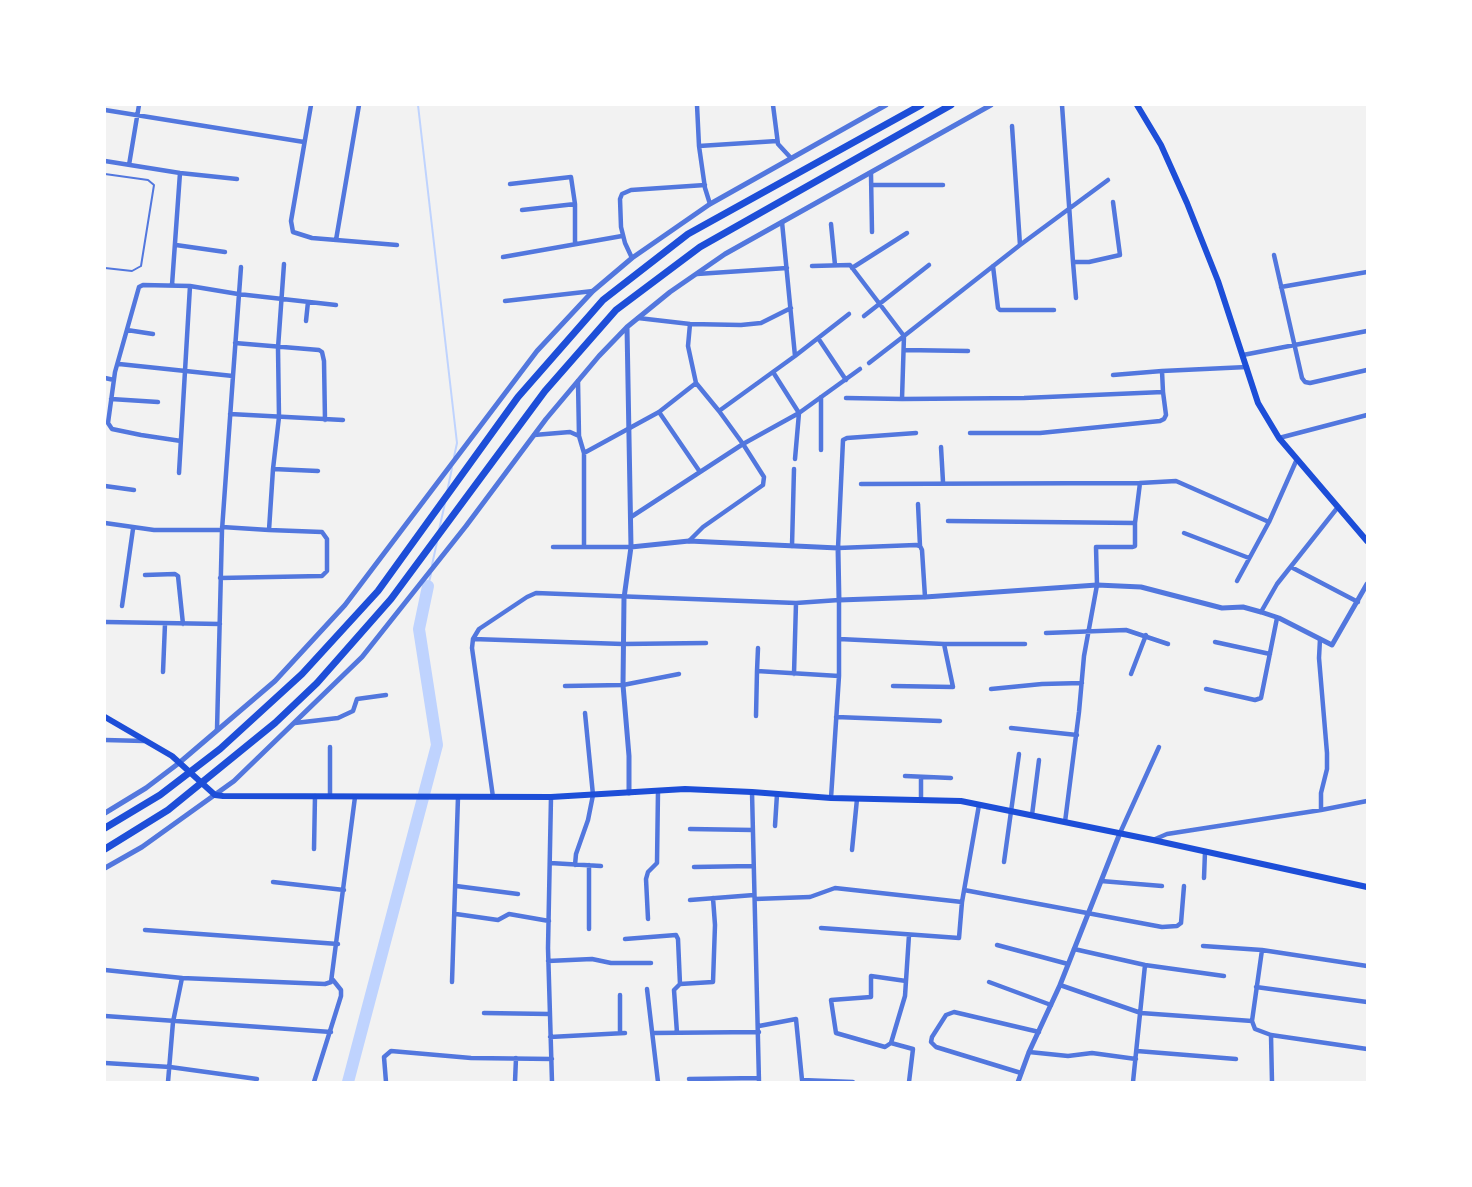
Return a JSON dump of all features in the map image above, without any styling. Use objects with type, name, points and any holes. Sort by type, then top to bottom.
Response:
[{"type":"highway","points":[[105,828],[160,795],[220,749],[302,674],[378,591],[518,398],[603,300],[688,234],[921,105]]},
{"type":"highway","points":[[105,849],[168,810],[275,723],[317,683],[391,599],[545,391],[616,310],[700,247],[951,105]]},
{"type":"main road","points":[[1137,105],[1161,145],[1187,203],[1218,281],[1258,403],[1279,438],[1367,541]]},
{"type":"main road","points":[[105,717],[172,756],[214,794],[551,797],[685,789],[831,798],[962,801],[1367,887]]},
{"type":"street","points":[[129,165],[139,105]]},
{"type":"street","points":[[311,105],[291,221],[293,232],[312,238],[397,245]]},
{"type":"street","points":[[336,240],[359,105]]},
{"type":"street","points":[[697,105],[699,146],[710,204]]},
{"type":"street","points":[[773,105],[777,141],[790,158]]},
{"type":"street","points":[[105,813],[182,765],[218,730],[275,681],[345,605],[537,351],[593,291],[632,258],[710,204],[886,105]]},
{"type":"street","points":[[105,868],[141,847],[234,781],[362,657],[466,526],[534,435],[578,381],[627,327],[725,254],[991,105]]},
{"type":"street","points":[[1062,105],[1076,298]]},
{"type":"street","points":[[105,110],[304,142]]},
{"type":"street","points":[[1012,126],[1020,245]]},
{"type":"street","points":[[699,146],[777,141]]},
{"type":"street","points":[[105,161],[237,179]]},
{"type":"street","points":[[172,285],[180,173]]},
{"type":"street","points":[[871,174],[872,232]]},
{"type":"street","points":[[510,184],[571,177],[575,243]]},
{"type":"street","points":[[869,363],[1068,208],[1108,180]]},
{"type":"street","points":[[632,258],[622,236],[620,199],[625,192],[705,185]]},
{"type":"street","points":[[872,185],[943,185]]},
{"type":"street","points":[[1072,262],[1089,262],[1120,255],[1113,202]]},
{"type":"street","points":[[522,210],[574,204]]},
{"type":"street","points":[[782,222],[795,356]]},
{"type":"street","points":[[831,224],[835,265]]},
{"type":"street","points":[[852,268],[907,232]]},
{"type":"street","points":[[503,257],[622,236]]},
{"type":"street","points":[[176,245],[225,252]]},
{"type":"street","points":[[1274,255],[1302,378],[1305,382],[1310,383],[1367,370]]},
{"type":"street","points":[[269,530],[279,417],[278,348],[284,264]]},
{"type":"street","points":[[812,266],[849,264],[904,336],[902,399]]},
{"type":"street","points":[[864,316],[929,265]]},
{"type":"street","points":[[993,266],[1000,310],[1054,310]]},
{"type":"street","points":[[218,730],[222,529],[241,267]]},
{"type":"street","points":[[697,274],[787,268]]},
{"type":"street","points":[[1281,287],[1367,272]]},
{"type":"street","points":[[181,441],[112,429],[107,424],[114,380],[139,287],[144,285],[190,286],[336,305]]},
{"type":"street","points":[[179,473],[190,286]]},
{"type":"street","points":[[505,301],[593,291]]},
{"type":"street","points":[[306,321],[308,302]]},
{"type":"street","points":[[638,318],[690,324],[762,322],[791,309]]},
{"type":"street","points":[[719,411],[849,314]]},
{"type":"street","points":[[689,540],[703,527],[763,485],[764,477],[743,444],[696,383],[688,346],[690,324]]},
{"type":"street","points":[[627,327],[631,547],[624,598],[623,685],[629,756],[629,793]]},
{"type":"street","points":[[127,330],[153,334]]},
{"type":"street","points":[[1243,355],[1367,331]]},
{"type":"street","points":[[818,338],[846,380]]},
{"type":"street","points":[[235,343],[322,352],[325,420]]},
{"type":"street","points":[[904,350],[968,351]]},
{"type":"street","points":[[118,364],[233,376]]},
{"type":"street","points":[[1113,375],[1247,367]]},
{"type":"street","points":[[631,517],[743,444],[799,413],[860,369]]},
{"type":"street","points":[[970,433],[1040,433],[1160,421],[1166,415],[1162,371]]},
{"type":"street","points":[[773,372],[799,413],[795,459]]},
{"type":"street","points":[[105,378],[114,380]]},
{"type":"street","points":[[578,381],[579,436],[584,453],[584,547]]},
{"type":"street","points":[[584,453],[659,412],[696,383]]},
{"type":"street","points":[[846,398],[1024,398],[1163,392]]},
{"type":"street","points":[[821,398],[821,450]]},
{"type":"street","points":[[111,399],[158,402]]},
{"type":"street","points":[[659,412],[700,472]]},
{"type":"street","points":[[230,414],[343,420]]},
{"type":"street","points":[[1279,438],[1367,415]]},
{"type":"street","points":[[534,435],[570,432],[579,436]]},
{"type":"street","points":[[831,798],[838,676],[838,548],[843,440],[916,433]]},
{"type":"street","points":[[941,447],[943,482]]},
{"type":"street","points":[[1237,581],[1269,522],[1297,459]]},
{"type":"street","points":[[273,469],[318,471]]},
{"type":"street","points":[[792,546],[794,469]]},
{"type":"street","points":[[861,484],[1176,482],[1269,522]]},
{"type":"street","points":[[1065,822],[1077,735],[1084,656],[1096,585],[1096,547],[1135,546],[1135,523],[1140,483]]},
{"type":"street","points":[[105,486],[134,490]]},
{"type":"street","points":[[918,504],[925,597]]},
{"type":"street","points":[[1261,612],[1277,584],[1338,507]]},
{"type":"street","points":[[948,521],[1135,523]]},
{"type":"street","points":[[105,524],[133,529],[322,532],[327,538],[327,571],[322,576],[220,578]]},
{"type":"street","points":[[122,606],[133,529]]},
{"type":"street","points":[[1184,533],[1249,558]]},
{"type":"street","points":[[554,547],[631,547],[689,540],[838,548],[920,546]]},
{"type":"street","points":[[1291,567],[1358,602]]},
{"type":"street","points":[[145,575],[174,574],[178,576],[183,624]]},
{"type":"street","points":[[492,797],[472,648],[473,639],[479,628],[527,597],[536,594],[796,603],[1096,585],[1141,587],[1222,608],[1243,607],[1261,612],[1332,645],[1367,584]]},
{"type":"street","points":[[794,674],[796,603]]},
{"type":"street","points":[[1206,689],[1256,700],[1261,698],[1277,618]]},
{"type":"street","points":[[106,622],[220,624]]},
{"type":"street","points":[[164,672],[165,624]]},
{"type":"street","points":[[1046,633],[1126,630],[1168,644]]},
{"type":"street","points":[[1131,674],[1146,635]]},
{"type":"street","points":[[473,639],[623,644],[706,643]]},
{"type":"street","points":[[839,639],[944,644],[1025,644]]},
{"type":"street","points":[[1320,639],[1319,658],[1327,753],[1321,810]]},
{"type":"street","points":[[1215,642],[1270,654]]},
{"type":"street","points":[[893,686],[953,687],[944,644]]},
{"type":"street","points":[[756,716],[758,648]]},
{"type":"street","points":[[757,671],[838,676]]},
{"type":"street","points":[[565,686],[623,685],[679,674]]},
{"type":"street","points":[[991,689],[1082,683]]},
{"type":"street","points":[[295,723],[338,718],[353,711],[358,699],[386,695]]},
{"type":"street","points":[[575,865],[593,795],[585,713]]},
{"type":"street","points":[[836,717],[940,721]]},
{"type":"street","points":[[1011,728],[1077,735]]},
{"type":"street","points":[[105,740],[148,741]]},
{"type":"street","points":[[330,747],[330,796]]},
{"type":"street","points":[[1018,1082],[1029,1052],[1060,985],[1120,833],[1159,747]]},
{"type":"street","points":[[1004,862],[1019,754]]},
{"type":"street","points":[[1032,815],[1039,760]]},
{"type":"street","points":[[905,776],[951,778]]},
{"type":"street","points":[[921,777],[921,800]]},
{"type":"street","points":[[648,919],[646,879],[657,863],[658,791]]},
{"type":"street","points":[[689,1079],[759,1080],[752,792]]},
{"type":"street","points":[[776,826],[777,794]]},
{"type":"street","points":[[314,849],[315,796]]},
{"type":"street","points":[[315,1082],[342,993],[333,980],[355,796]]},
{"type":"street","points":[[452,982],[458,797]]},
{"type":"street","points":[[551,797],[548,961],[552,1082]]},
{"type":"street","points":[[852,850],[857,799]]},
{"type":"street","points":[[1153,840],[1167,834],[1367,801]]},
{"type":"street","points":[[821,928],[959,938],[962,902],[980,804]]},
{"type":"street","points":[[690,829],[753,830]]},
{"type":"street","points":[[1204,878],[1205,852]]},
{"type":"street","points":[[550,863],[601,866]]},
{"type":"street","points":[[589,865],[589,929]]},
{"type":"street","points":[[694,867],[753,866]]},
{"type":"street","points":[[1101,881],[1162,886]]},
{"type":"street","points":[[273,882],[344,890]]},
{"type":"street","points":[[456,886],[518,894]]},
{"type":"street","points":[[964,890],[1153,925],[1177,926],[1181,923],[1183,916],[1184,886]]},
{"type":"street","points":[[690,900],[810,897],[834,888],[962,902]]},
{"type":"street","points":[[677,1032],[674,990],[680,984],[713,982],[715,945],[713,898]]},
{"type":"street","points":[[456,914],[498,920],[502,920],[509,914],[549,921]]},
{"type":"street","points":[[145,930],[338,944]]},
{"type":"street","points":[[625,939],[676,935],[680,984]]},
{"type":"street","points":[[906,981],[871,976],[871,997],[831,1000],[836,1033],[885,1047],[891,1043],[905,996],[906,981],[909,935]]},
{"type":"street","points":[[997,945],[1068,964]]},
{"type":"street","points":[[1203,946],[1262,950],[1367,966]]},
{"type":"street","points":[[1074,949],[1144,964],[1224,976]]},
{"type":"street","points":[[1262,950],[1252,1021],[1255,1029],[1271,1035],[1367,1049]]},
{"type":"street","points":[[548,961],[592,959],[612,963],[651,963]]},
{"type":"street","points":[[1133,1082],[1144,964]]},
{"type":"street","points":[[105,970],[182,978],[324,984],[333,980]]},
{"type":"street","points":[[168,1082],[173,1022],[182,978]]},
{"type":"street","points":[[988,982],[1051,1005]]},
{"type":"street","points":[[1060,985],[1141,1013],[1252,1021]]},
{"type":"street","points":[[1256,987],[1367,1002]]},
{"type":"street","points":[[647,989],[658,1082]]},
{"type":"street","points":[[550,1037],[622,1033],[620,995]]},
{"type":"street","points":[[1021,1073],[936,1047],[931,1042],[932,1037],[945,1015],[954,1012],[1039,1032]]},
{"type":"street","points":[[484,1013],[549,1014]]},
{"type":"street","points":[[105,1016],[331,1032]]},
{"type":"street","points":[[759,1026],[796,1019],[802,1081],[853,1082]]},
{"type":"street","points":[[652,1033],[759,1032]]},
{"type":"street","points":[[1271,1035],[1273,1082]]},
{"type":"street","points":[[891,1043],[913,1049],[909,1082]]},
{"type":"street","points":[[386,1082],[384,1057],[391,1051],[471,1058],[552,1059]]},
{"type":"street","points":[[1029,1052],[1068,1056],[1092,1053],[1136,1059]]},
{"type":"street","points":[[1137,1052],[1236,1059]]},
{"type":"street","points":[[515,1082],[516,1058]]},
{"type":"street","points":[[105,1063],[170,1067],[257,1079]]},
{"type":"lane","points":[[105,174],[148,180],[154,185],[141,266],[132,271],[105,268]]},
{"type":"waterway","points":[[418,105],[457,443],[454,457]]},
{"type":"waterway","points":[[447,492],[452,468]]},
{"type":"waterway","points":[[439,530],[445,503]]},
{"type":"waterway","points":[[432,565],[437,542]]},
{"type":"waterway","points":[[428,586],[431,574]]},
{"type":"waterway","points":[[348,1082],[437,745],[419,629],[428,586]]}]
